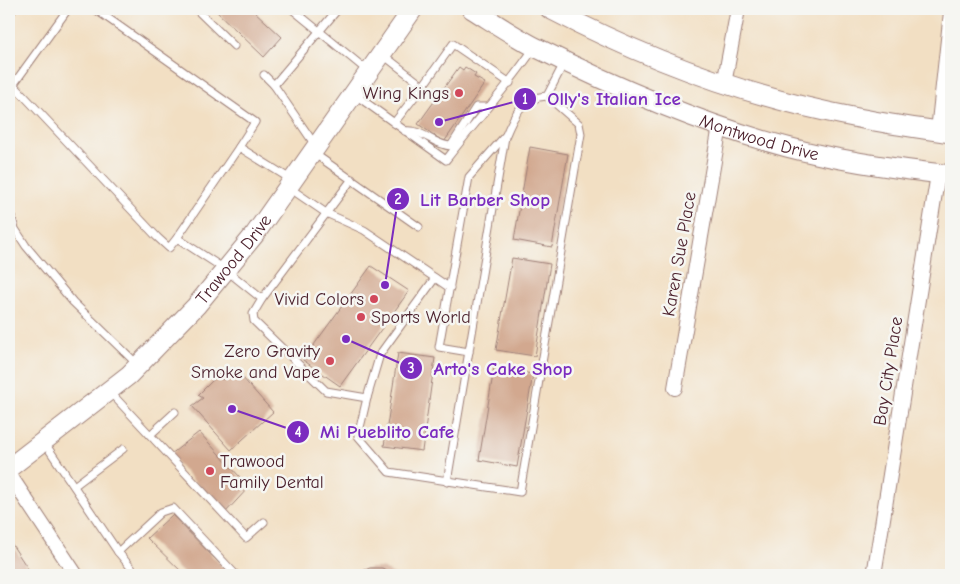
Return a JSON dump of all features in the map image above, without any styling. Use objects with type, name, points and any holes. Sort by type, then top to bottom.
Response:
[{"type":"main road","name":"Trawood Drive","points":[[9,468],[109,392],[138,366],[196,306],[226,270],[290,184],[413,9]]},
{"type":"main road","name":"Montwood Drive","points":[[472,9],[535,47],[631,92],[720,126],[786,147],[822,155],[945,174]]},
{"type":"main road","points":[[550,9],[626,46],[724,84],[852,117],[945,132]]},
{"type":"street","points":[[724,84],[738,9]]},
{"type":"street","points":[[945,132],[951,12]]},
{"type":"street","name":"Karen Sue Place","points":[[675,388],[720,126]]},
{"type":"street","name":"Bay City Place","points":[[874,575],[945,174]]},
{"type":"street","points":[[9,474],[76,575]]},
{"type":"lane","points":[[9,15],[13,9]]},
{"type":"lane","points":[[68,9],[11,82],[157,238],[169,248],[255,122],[95,9]]},
{"type":"lane","points":[[196,9],[234,46]]},
{"type":"lane","points":[[292,9],[369,72]]},
{"type":"lane","points":[[274,85],[338,9]]},
{"type":"lane","points":[[394,123],[453,44],[510,83]]},
{"type":"lane","points":[[353,94],[446,160],[488,107],[510,83],[535,47]]},
{"type":"lane","points":[[381,54],[423,86]]},
{"type":"lane","points":[[548,96],[565,61]]},
{"type":"lane","points":[[264,75],[274,85],[314,149],[419,228]]},
{"type":"lane","points":[[435,278],[380,354],[358,436],[389,472],[447,482],[520,492],[581,134],[579,124],[548,96],[534,96],[524,104],[512,119],[504,137],[447,482]]},
{"type":"lane","points":[[405,131],[415,130],[440,145],[451,146],[476,107],[488,107]]},
{"type":"lane","points":[[469,352],[439,346],[469,177],[504,137]]},
{"type":"lane","points":[[239,147],[326,213],[364,230],[450,288]]},
{"type":"lane","points":[[352,179],[253,314],[254,321],[326,391],[367,398]]},
{"type":"lane","points":[[9,208],[15,229],[26,246],[73,302],[138,366]]},
{"type":"lane","points":[[177,238],[226,270],[262,300]]},
{"type":"lane","points":[[109,392],[246,538],[264,522]]},
{"type":"lane","points":[[150,435],[175,412]]},
{"type":"lane","points":[[44,442],[118,552],[137,575]]},
{"type":"lane","points":[[74,486],[123,449]]},
{"type":"lane","points":[[118,552],[161,512],[173,508],[236,575]]},
{"type":"building","points":[[214,9],[252,9],[282,37],[264,57]]},
{"type":"building","name":"Wing Kings","points":[[459,67],[463,70],[465,67],[476,74],[474,77],[485,83],[444,142],[418,124]]},
{"type":"building","points":[[530,147],[568,154],[552,247],[514,240]]},
{"type":"building","points":[[512,258],[550,264],[535,356],[496,350]]},
{"type":"building","points":[[371,266],[409,291],[340,386],[303,360]]},
{"type":"building","points":[[398,353],[435,358],[422,451],[384,446]]},
{"type":"building","points":[[234,368],[273,412],[231,450],[192,406],[203,398],[198,395],[220,373],[222,380]]},
{"type":"building","points":[[494,368],[533,374],[517,467],[479,460]]},
{"type":"building","name":"Trawood Family Dental","points":[[199,432],[249,487],[224,514],[170,455]]},
{"type":"building","points":[[172,515],[231,575],[185,575],[147,538]]},
{"type":"building","points":[[9,540],[32,575],[9,575]]},
{"type":"building","points":[[370,568],[382,568],[396,575],[352,575]]},
{"type":"place","name":"Wing Kings","points":[[459,93]]},
{"type":"place","name":"Olly's Italian Ice","points":[[439,122]]},
{"type":"place","name":"Lit Barber Shop","points":[[385,285]]},
{"type":"place","name":"Vivid Colors","points":[[374,299]]},
{"type":"place","name":"Sports World","points":[[361,317]]},
{"type":"place","name":"Arto's Cake Shop","points":[[346,339]]},
{"type":"place","name":"Zero Gravity Smoke and Vape","points":[[330,361]]},
{"type":"place","name":"Mi Pueblito Cafe","points":[[232,409]]},
{"type":"place","name":"Trawood Family Dental","points":[[210,471]]}]
